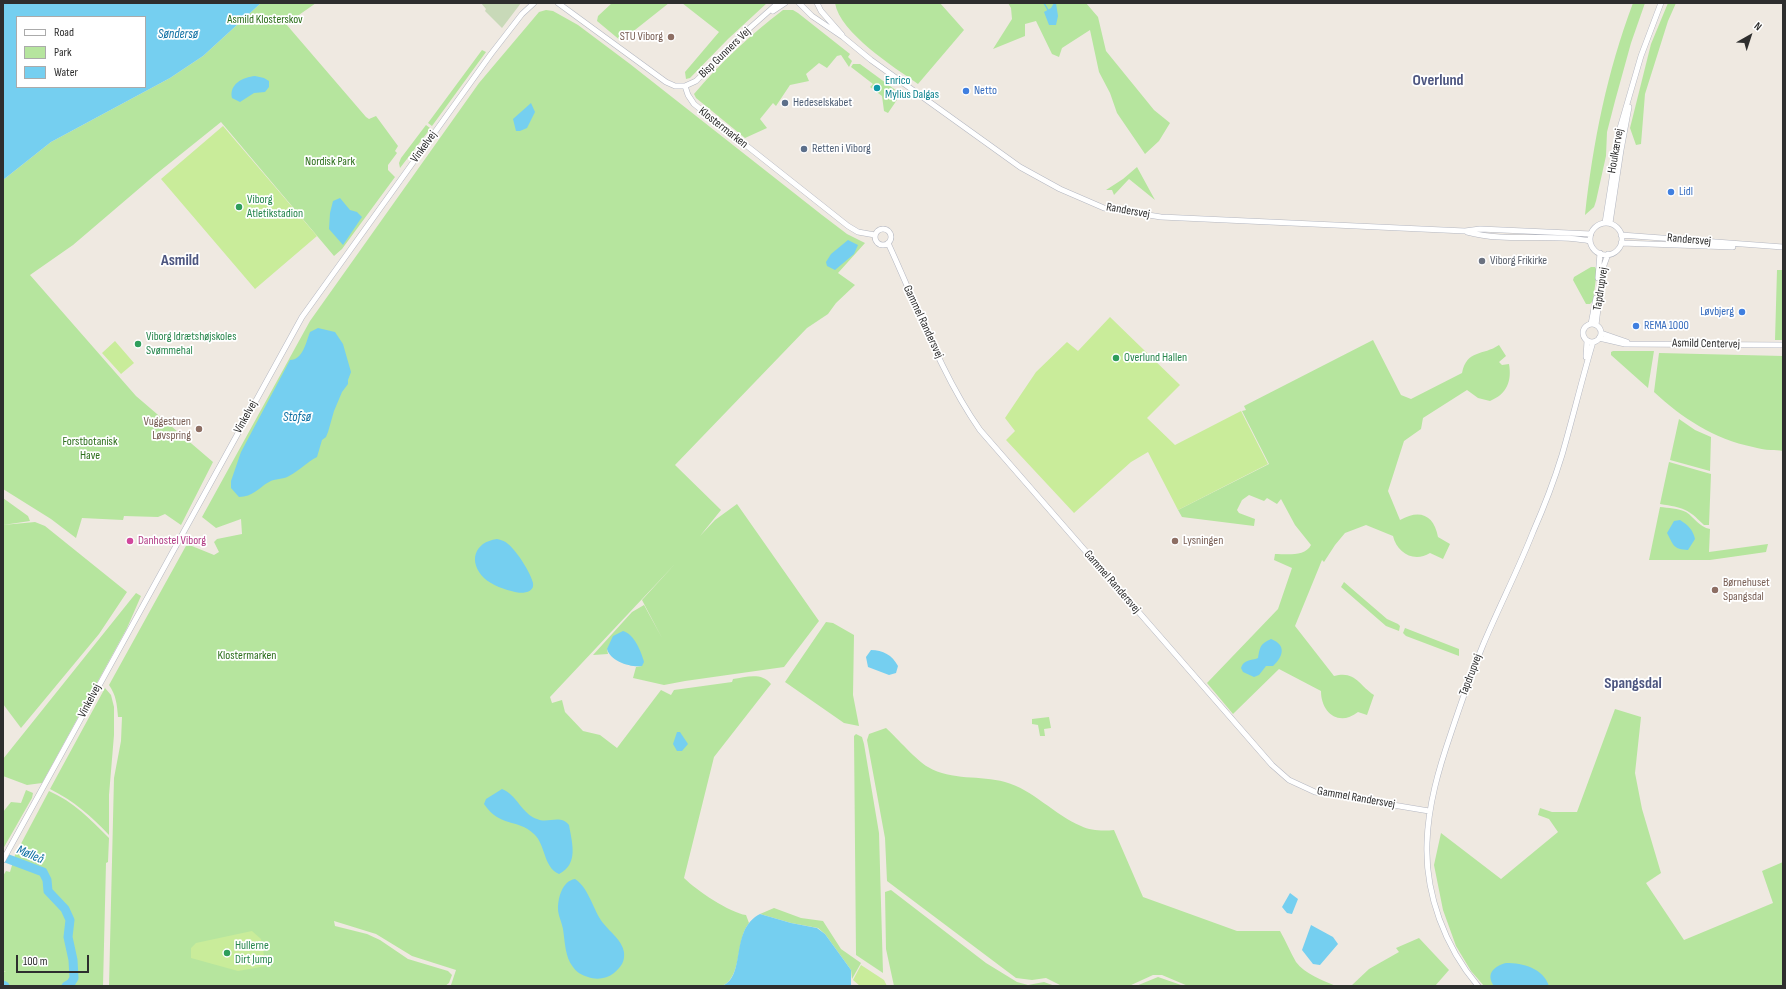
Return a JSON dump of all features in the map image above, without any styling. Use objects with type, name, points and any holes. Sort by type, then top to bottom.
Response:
[{"type":"street","name":"Vinkelvej","points":[[3,860],[302,317],[491,54],[519,18],[534,3]]},
{"type":"street","points":[[558,3],[666,82],[675,86],[685,86]]},
{"type":"street","name":"Bisp Gunners Vej","points":[[764,17],[778,3]]},
{"type":"street","name":"Bisp Gunners Vej","points":[[685,86],[696,81],[743,34],[764,17],[785,3]]},
{"type":"street","name":"Randersvej","points":[[798,3],[812,16],[843,37],[916,94],[1029,173],[1060,189],[1104,208],[1160,217],[1465,231],[1480,230],[1591,234]]},
{"type":"street","name":"Randersvej","points":[[816,3],[843,37]]},
{"type":"street","name":"Houlkærvej","points":[[1608,223],[1634,81],[1641,56],[1661,3]]},
{"type":"street","points":[[812,16],[817,16],[821,11]]},
{"type":"street","name":"Klostermarken","points":[[685,86],[688,95],[694,104],[848,226],[858,232],[875,234]]},
{"type":"street","points":[[1608,223],[1616,227],[1621,235],[1621,243],[1616,251],[1608,254],[1600,253],[1594,249],[1590,241],[1591,234],[1596,226],[1608,223]]},
{"type":"street","points":[[879,230],[887,230],[890,238],[888,243],[883,245],[879,244],[875,239],[875,234],[879,230]]},
{"type":"street","name":"Randersvej","points":[[1465,231],[1513,238],[1576,238],[1590,241]]},
{"type":"street","name":"Randersvej","points":[[1621,235],[1783,247]]},
{"type":"street","name":"Gammel Randersvej","points":[[888,243],[966,411],[980,430],[1272,765],[1289,780],[1315,792],[1429,811]]},
{"type":"street","name":"Randersvej","points":[[1621,243],[1706,247],[1756,246]]},
{"type":"street","name":"Tapdrupvej","points":[[1594,324],[1600,253]]},
{"type":"street","name":"Tapdrupvej","points":[[1594,324],[1608,254]]},
{"type":"street","points":[[1594,324],[1600,328],[1600,336],[1590,341],[1584,337],[1583,332],[1585,327],[1594,324]]},
{"type":"street","name":"Asmild Centervej","points":[[1600,336],[1618,344],[1783,345]]},
{"type":"street","name":"Tapdrupvej","points":[[1478,986],[1456,956],[1442,928],[1434,902],[1428,873],[1427,844],[1429,811],[1441,765],[1463,694],[1482,647],[1533,533],[1562,457],[1586,366],[1590,341]]},
{"type":"green space","name":"Forstbotanisk Have","points":[[261,3],[316,3],[286,24],[366,117],[369,119],[376,116],[398,146],[395,151],[397,153],[388,165],[388,170],[395,177],[342,249],[334,256],[221,122],[155,175],[73,245],[30,275],[136,396],[213,462],[181,525],[165,514],[158,517],[124,516],[123,520],[82,518],[76,538],[51,519],[3,489],[3,180],[51,142],[170,78],[203,56]]},
{"type":"green space","points":[[481,3],[521,3],[502,28],[485,11],[486,9]]},
{"type":"green space","points":[[612,3],[669,3],[621,41],[597,21],[598,16]]},
{"type":"green space","points":[[682,3],[767,3],[728,39],[690,78],[686,79],[685,72],[719,32]]},
{"type":"green space","points":[[835,3],[940,3],[964,30],[918,84],[883,59],[857,37],[839,14]]},
{"type":"green space","points":[[1008,3],[1086,3],[1098,17],[1106,51],[1154,110],[1170,123],[1159,141],[1145,154],[1117,113],[1110,93],[1099,72],[1090,30],[1062,48],[1059,57],[1052,54],[1036,21],[1025,24],[1025,36],[993,49],[1012,19],[1011,8]]},
{"type":"green space","points":[[1633,3],[1645,3],[1631,43],[1607,132],[1606,156],[1596,201],[1594,207],[1585,215],[1592,161],[1608,81]]},
{"type":"green space","points":[[1668,3],[1676,3],[1668,21],[1645,94],[1641,144],[1636,145],[1630,128],[1651,44]]},
{"type":"green space","points":[[546,10],[553,11],[578,25],[847,234],[865,243],[838,273],[855,285],[836,303],[828,314],[807,328],[675,465],[721,510],[700,536],[715,520],[737,504],[819,621],[784,667],[664,685],[633,678],[636,667],[642,666],[607,649],[608,654],[593,655],[632,612],[644,605],[662,638],[642,600],[675,564],[550,697],[552,703],[562,700],[565,712],[583,731],[600,735],[617,748],[661,690],[671,695],[674,690],[732,682],[733,679],[754,676],[763,678],[771,684],[714,757],[684,878],[696,889],[723,906],[746,915],[749,923],[742,939],[733,975],[729,981],[722,986],[448,986],[451,985],[456,970],[412,956],[376,934],[334,921],[335,926],[367,934],[380,940],[408,959],[448,971],[452,975],[449,983],[445,986],[109,986],[114,778],[121,741],[122,717],[118,717],[116,700],[109,685],[187,544],[214,555],[219,552],[214,542],[217,539],[242,534],[241,519],[216,528],[202,517],[310,321],[479,83],[539,12]]},
{"type":"green space","points":[[783,10],[793,10],[798,13],[850,54],[848,57],[852,61],[849,67],[841,55],[837,56],[827,68],[819,63],[806,74],[809,81],[790,85],[776,106],[773,103],[760,119],[767,128],[745,138],[696,98],[694,94],[736,49]]},
{"type":"green space","points":[[482,50],[486,52],[432,126],[428,123]]},
{"type":"green space","points":[[853,64],[860,64],[901,94],[888,113],[884,111],[882,96],[870,87],[873,84],[851,67]]},
{"type":"green space","points":[[426,125],[430,128],[427,133],[400,168],[399,163],[401,158]]},
{"type":"green space","name":"Viborg Atletikstadion","points":[[223,126],[317,236],[255,289],[161,179]]},
{"type":"green space","points":[[1137,167],[1155,200],[1129,179],[1114,195],[1112,190],[1106,190],[1123,179]]},
{"type":"green space","points":[[1591,267],[1595,267],[1597,271],[1593,301],[1590,304],[1586,304],[1573,280],[1574,277]]},
{"type":"green space","points":[[1777,270],[1783,270],[1783,340],[1775,340]]},
{"type":"green space","points":[[1110,317],[1180,385],[1147,418],[1175,445],[1241,411],[1268,464],[1178,510],[1148,452],[1131,462],[1074,513],[1006,440],[1015,431],[1005,418],[1036,372],[1067,342],[1078,351]]},
{"type":"green space","points":[[1373,340],[1401,395],[1411,399],[1462,373],[1464,365],[1472,356],[1476,354],[1499,345],[1506,356],[1499,362],[1502,365],[1509,364],[1510,376],[1507,386],[1501,395],[1490,401],[1478,398],[1467,390],[1423,418],[1421,429],[1404,441],[1388,491],[1400,520],[1419,514],[1425,516],[1433,523],[1438,537],[1450,544],[1443,559],[1430,553],[1418,557],[1407,555],[1398,547],[1393,536],[1366,525],[1345,533],[1324,562],[1322,560],[1295,626],[1334,676],[1347,675],[1352,677],[1374,695],[1367,715],[1358,712],[1351,716],[1338,718],[1332,715],[1324,706],[1321,691],[1279,669],[1233,714],[1207,683],[1278,609],[1292,568],[1274,560],[1275,554],[1300,553],[1308,549],[1311,545],[1295,525],[1281,499],[1277,504],[1267,498],[1264,501],[1249,495],[1242,500],[1237,510],[1239,513],[1255,519],[1254,526],[1182,517],[1178,510],[1269,464],[1242,411],[1246,410],[1244,406]]},
{"type":"green space","points":[[115,341],[134,363],[121,374],[102,353]]},
{"type":"green space","points":[[1654,351],[1648,388],[1611,355],[1611,352]]},
{"type":"green space","points":[[1659,353],[1783,356],[1783,451],[1766,450],[1725,439],[1687,419],[1665,402],[1654,392]]},
{"type":"green space","points":[[1679,419],[1695,430],[1711,437],[1710,471],[1670,460]]},
{"type":"green space","points":[[1669,462],[1711,474],[1709,525],[1704,525],[1685,510],[1660,504]]},
{"type":"green space","points":[[3,498],[28,516],[30,521],[3,525]]},
{"type":"green space","points":[[1660,507],[1686,512],[1700,524],[1710,529],[1709,552],[1768,544],[1766,552],[1710,560],[1649,560]]},
{"type":"green space","points":[[35,522],[45,526],[127,592],[99,634],[21,728],[3,704],[3,525]]},
{"type":"green space","points":[[1344,582],[1387,619],[1398,624],[1400,626],[1399,631],[1386,626],[1341,587]]},
{"type":"green space","points":[[136,593],[141,596],[127,628],[42,783],[27,785],[3,776],[3,759]]},
{"type":"green space","points":[[826,622],[833,623],[854,635],[853,695],[859,726],[844,723],[785,682]]},
{"type":"green space","points":[[1405,628],[1459,649],[1459,656],[1406,636],[1403,633]]},
{"type":"green space","points":[[105,688],[111,695],[114,707],[114,735],[109,795],[109,835],[82,809],[50,789]]},
{"type":"green space","points":[[1615,709],[1641,717],[1635,773],[1642,809],[1661,873],[1646,883],[1684,940],[1773,903],[1762,871],[1783,862],[1783,986],[1484,986],[1471,971],[1456,946],[1443,910],[1434,865],[1441,833],[1501,879],[1558,832],[1549,819],[1538,815],[1540,808],[1552,812],[1577,812]]},
{"type":"green space","points":[[1049,717],[1051,728],[1044,729],[1045,736],[1040,736],[1038,725],[1032,724],[1032,719]]},
{"type":"green space","points":[[886,728],[918,760],[928,767],[956,776],[1005,782],[1025,791],[1062,816],[1081,826],[1089,829],[1114,830],[1143,897],[1237,931],[1280,931],[1296,962],[1304,970],[1336,986],[1188,986],[1162,975],[1153,975],[1129,986],[1062,986],[1046,978],[1032,980],[1016,978],[887,881],[885,838],[867,740],[869,734]]},
{"type":"green space","points":[[856,734],[862,737],[864,744],[879,833],[883,973],[856,955],[854,736]]},
{"type":"green space","points":[[26,790],[33,793],[32,798],[3,849],[3,812],[11,802],[21,803]]},
{"type":"green space","points":[[49,791],[58,795],[74,806],[109,838],[108,862],[106,863],[103,986],[3,986],[3,972],[6,971],[3,971],[3,876],[6,871],[10,872],[15,855]]},
{"type":"green space","points":[[891,890],[986,963],[1017,982],[1028,985],[1044,982],[1055,986],[894,986],[886,949],[885,892]]},
{"type":"green space","points":[[774,908],[801,918],[823,921],[841,949],[861,963],[852,979],[851,970],[825,934],[818,928],[791,923],[760,914]]},
{"type":"green space","name":"Hullerne Dirt Jump","points":[[252,931],[261,939],[266,966],[238,971],[191,958],[191,948],[196,943]]},
{"type":"green space","points":[[1419,938],[1449,970],[1435,986],[1351,986],[1369,969],[1399,952],[1396,948]]},
{"type":"green space","points":[[861,965],[884,980],[887,986],[860,986],[853,980]]},
{"type":"green space","points":[[1158,977],[1184,986],[1136,986]]},
{"type":"water","name":"Søndersø","points":[[3,3],[261,3],[203,56],[170,78],[51,142],[3,180]]},
{"type":"water","points":[[1054,3],[1056,3],[1058,16],[1056,25],[1049,25],[1044,12],[1051,8]]},
{"type":"water","points":[[255,76],[269,81],[269,87],[265,92],[254,93],[240,102],[232,98],[233,89],[238,82]]},
{"type":"water","points":[[531,103],[535,112],[527,128],[516,131],[513,119]]},
{"type":"water","points":[[340,198],[350,210],[357,212],[362,217],[343,245],[329,229],[330,213],[333,201]]},
{"type":"water","points":[[848,240],[858,245],[854,254],[835,270],[827,266],[826,262],[831,254]]},
{"type":"water","name":"Stofsø","points":[[318,328],[335,332],[343,344],[351,372],[348,384],[342,392],[334,411],[326,437],[322,440],[317,457],[293,474],[271,481],[248,496],[239,497],[231,488],[231,481],[241,452],[290,360],[301,354],[310,332]]},
{"type":"water","points":[[1680,520],[1690,528],[1695,539],[1688,550],[1679,549],[1674,546],[1667,533],[1674,521]]},
{"type":"water","points":[[497,539],[508,544],[523,562],[533,583],[530,591],[518,593],[503,589],[487,581],[479,572],[475,559],[479,548],[489,541]]},
{"type":"water","points":[[623,631],[634,639],[644,662],[642,666],[627,665],[616,660],[609,653],[607,649],[613,636]]},
{"type":"water","points":[[1271,639],[1279,644],[1282,651],[1276,663],[1273,666],[1266,666],[1259,675],[1254,677],[1243,672],[1241,668],[1242,665],[1248,661],[1258,658],[1261,646]]},
{"type":"water","points":[[871,650],[883,652],[890,656],[898,666],[896,673],[889,675],[868,667],[866,657]]},
{"type":"water","points":[[677,732],[680,732],[688,744],[682,751],[677,751],[673,744]]},
{"type":"water","points":[[502,789],[512,796],[532,817],[541,820],[562,820],[569,825],[573,852],[572,859],[565,870],[559,874],[554,871],[547,861],[538,839],[528,829],[502,820],[490,812],[484,804],[486,799]]},
{"type":"water","points":[[575,879],[584,888],[600,918],[623,948],[624,959],[619,969],[605,978],[591,978],[580,974],[570,963],[567,954],[558,905],[564,886],[571,880]]},
{"type":"water","points":[[1290,893],[1298,899],[1292,914],[1287,913],[1282,907]]},
{"type":"water","points":[[760,914],[791,923],[817,928],[825,934],[851,970],[851,986],[722,986],[730,981],[734,973],[744,931],[750,921]]},
{"type":"water","points":[[1311,925],[1333,937],[1338,944],[1320,965],[1313,964],[1302,950]]},
{"type":"water","points":[[1506,963],[1519,964],[1532,968],[1542,975],[1549,986],[1494,986],[1491,981],[1492,971],[1498,966]]},
{"type":"waterway","points":[[1044,3],[1048,10]]},
{"type":"waterway","name":"Mølleå","points":[[3,857],[43,872],[47,880],[48,891],[65,909],[70,920],[68,937],[73,960],[74,978],[71,983],[66,986]]},
{"type":"place","name":"STU Viborg","points":[[671,37]]},
{"type":"place","name":"Enrico Mylius Dalgas","points":[[877,88]]},
{"type":"place","name":"Netto","points":[[966,91]]},
{"type":"place","name":"Hedeselskabet","points":[[785,103]]},
{"type":"place","name":"Retten i Viborg","points":[[804,149]]},
{"type":"place","name":"Lidl","points":[[1671,192]]},
{"type":"place","name":"Viborg Atletikstadion","points":[[239,207]]},
{"type":"place","name":"Viborg Frikirke","points":[[1482,261]]},
{"type":"place","name":"Løvbjerg","points":[[1742,312]]},
{"type":"place","name":"REMA 1000","points":[[1636,326]]},
{"type":"place","name":"Viborg Idrætshøjskoles Svømmehal","points":[[138,344]]},
{"type":"place","name":"Overlund Hallen","points":[[1116,358]]},
{"type":"place","name":"Vuggestuen Løvspring","points":[[199,429]]},
{"type":"place","name":"Danhostel Viborg","points":[[130,541]]},
{"type":"place","name":"Lysningen","points":[[1175,541]]},
{"type":"place","name":"Børnehuset Spangsdal","points":[[1715,590]]},
{"type":"place","name":"Hullerne Dirt Jump","points":[[227,953]]},
{"type":"district","name":"Overlund","points":[[1438,81]]},
{"type":"district","name":"Asmild","points":[[180,261]]},
{"type":"district","name":"Spangsdal","points":[[1633,684]]},
{"type":"park label","name":"Asmild Klosterskov","points":[[265,20]]},
{"type":"park label","name":"Nordisk Park","points":[[330,162]]}]
